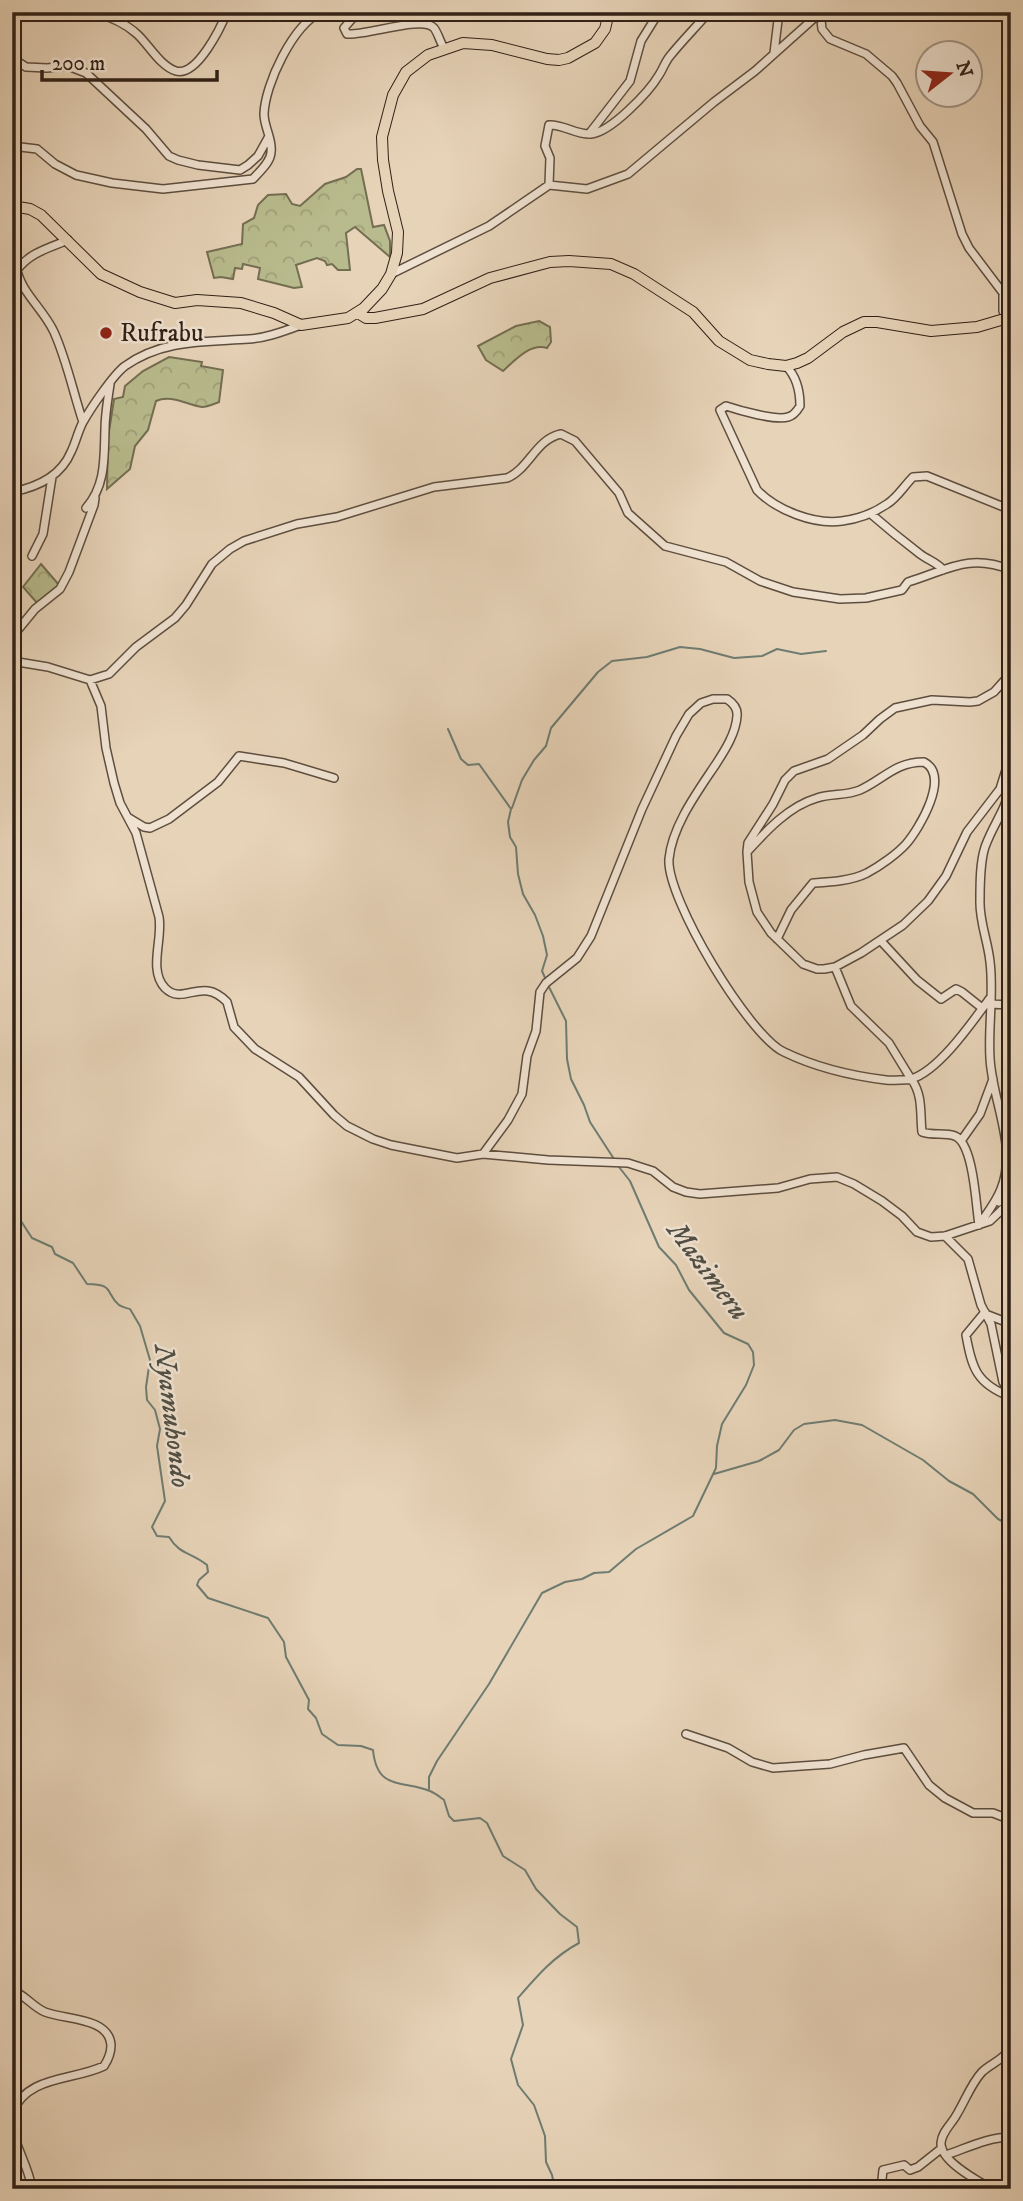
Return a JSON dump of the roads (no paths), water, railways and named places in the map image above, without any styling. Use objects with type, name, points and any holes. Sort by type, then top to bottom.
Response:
[{"type":"main road","points":[[12,206],[30,209],[41,215],[101,274],[140,292],[175,303],[197,300],[241,303],[301,325],[348,318],[358,313],[382,289],[391,274],[397,253],[398,232],[383,160],[382,137],[393,95],[406,72],[428,55],[463,43],[492,45],[547,59],[568,58],[595,43],[605,29],[609,12]]},
{"type":"main road","points":[[358,313],[366,318],[375,318],[423,309],[490,278],[550,262],[611,264],[634,274],[686,307],[710,334],[738,354],[755,362],[786,366],[808,358],[844,332],[864,322],[931,331],[977,327],[1011,317]]},
{"type":"street","points":[[93,12],[135,31],[165,65],[177,71],[184,71],[197,62],[219,34],[227,12]]},
{"type":"street","points":[[12,146],[37,149],[55,164],[76,175],[112,183],[163,189],[253,179],[272,153],[264,115],[280,61],[312,16],[321,12]]},
{"type":"street","points":[[358,12],[344,28],[347,33],[357,35],[426,23],[433,27],[444,48]]},
{"type":"street","points":[[589,134],[630,80],[641,41],[659,12]]},
{"type":"street","points":[[549,185],[550,158],[545,146],[549,125],[589,134],[604,130],[626,113],[709,12]]},
{"type":"street","points":[[774,54],[779,12]]},
{"type":"street","points":[[391,274],[489,226],[549,185],[587,189],[623,177],[818,15],[822,29],[831,40],[871,57],[897,83],[920,126],[933,142],[962,234],[1003,293],[1003,311],[1011,310]]},
{"type":"street","points":[[12,58],[26,67],[68,66],[86,73],[146,129],[169,156],[178,160],[240,170],[257,157],[268,137]]},
{"type":"street","points":[[68,240],[32,256],[17,270],[19,281],[43,311],[53,330],[83,422]]},
{"type":"street","points":[[12,492],[44,482],[59,472],[70,455],[83,422],[124,367],[163,347],[195,341],[262,337],[301,325]]},
{"type":"street","points":[[786,366],[795,378],[800,394],[800,406],[791,416],[783,418],[756,415],[724,406],[720,410],[757,490],[763,496],[793,513],[841,522],[871,514],[888,504],[913,477],[919,475],[945,482],[1011,510]]},
{"type":"street","points":[[12,636],[35,609],[60,589],[69,572],[101,485],[110,383]]},
{"type":"street","points":[[12,661],[48,667],[90,680],[109,674],[136,647],[175,618],[212,564],[244,541],[297,524],[337,517],[434,487],[507,478],[514,475],[549,438],[561,434],[575,441],[619,493],[628,513],[662,545],[726,562],[760,582],[775,587],[840,599],[877,597],[902,590],[908,582],[970,561],[1011,570]]},
{"type":"street","points":[[32,556],[43,534],[52,477]]},
{"type":"street","points":[[86,508],[95,498]]},
{"type":"street","points":[[871,514],[892,534],[942,566],[943,570]]},
{"type":"street","points":[[1011,673],[994,692],[978,701],[932,700],[895,708],[861,737],[828,759],[794,771],[777,792],[773,804],[748,843],[749,882],[757,912],[777,939],[798,960],[810,967],[835,967],[881,941],[911,918],[940,885],[973,824],[1000,789],[1011,751]]},
{"type":"street","points":[[90,680],[101,706],[114,783],[120,803],[136,833],[159,918],[157,952],[161,982],[175,994],[208,991],[224,999],[234,1027],[255,1049],[299,1077],[334,1115],[368,1138],[457,1158],[483,1154],[637,1164],[653,1171],[673,1187],[700,1194],[765,1190],[816,1178],[837,1177],[888,1204],[917,1233],[931,1237],[945,1236],[982,1224],[996,1217],[1011,1201]]},
{"type":"street","points":[[483,1154],[508,1120],[522,1094],[527,1056],[538,1023],[540,992],[577,957],[591,936],[642,809],[676,736],[689,713],[701,703],[713,699],[727,699],[737,708],[738,715],[727,746],[681,820],[669,858],[670,874],[686,918],[724,982],[760,1031],[777,1049],[802,1060],[862,1076],[889,1080],[911,1079],[938,1060],[987,1003]]},
{"type":"street","points":[[129,817],[144,827],[159,825],[218,782],[239,756],[284,763],[334,778]]},
{"type":"street","points":[[747,852],[765,833],[800,805],[818,797],[854,792],[905,764],[926,763],[931,769],[935,787],[933,797],[904,846],[866,873],[852,878],[813,883],[791,910],[777,939]]},
{"type":"street","points":[[982,1224],[999,1195],[1006,1170],[1005,1134],[990,1055],[987,1003],[992,975],[979,904],[983,855],[1005,807],[1011,783]]},
{"type":"street","points":[[881,941],[908,971],[940,999],[957,989],[987,1003],[1011,1005]]},
{"type":"street","points":[[835,967],[851,1006],[892,1048],[915,1084],[920,1101],[922,1132],[953,1136],[961,1141],[974,1181],[982,1224]]},
{"type":"street","points":[[961,1141],[980,1114],[993,1078]]},
{"type":"street","points":[[982,1224],[1011,1186]]},
{"type":"street","points":[[945,1236],[968,1259],[981,1305],[993,1330],[1003,1382],[1011,1395]]},
{"type":"street","points":[[986,1313],[1011,1327]]},
{"type":"street","points":[[986,1313],[966,1335],[970,1357],[977,1373],[992,1390],[1011,1395]]},
{"type":"street","points":[[686,1734],[728,1748],[752,1762],[773,1768],[830,1764],[904,1748],[929,1785],[945,1798],[973,1813],[993,1813],[1011,1819]]},
{"type":"street","points":[[12,1990],[42,2011],[103,2029],[109,2037],[111,2049],[104,2066],[36,2086],[20,2100],[12,2113]]},
{"type":"street","points":[[992,2189],[958,2168],[944,2151],[945,2132],[976,2080],[986,2069],[1005,2057],[1011,2048]]},
{"type":"street","points":[[12,2127],[32,2189]]},
{"type":"street","points":[[881,2189],[883,2170],[904,2165],[910,2170],[944,2151],[1011,2137]]},
{"type":"waterway","points":[[512,808],[522,780],[546,746],[551,728],[598,672],[612,661],[647,657],[680,647],[734,658],[762,656],[777,649],[801,654],[826,651]]},
{"type":"waterway","name":"Mazimeru","points":[[448,729],[461,759],[468,765],[479,764],[511,809],[508,822],[510,837],[516,847],[523,894],[543,936],[547,955],[542,971],[546,980]]},
{"type":"waterway","name":"Mazimeru","points":[[548,985],[566,1021],[567,1059],[571,1079],[590,1122],[614,1159]]},
{"type":"waterway","name":"Mazimeru","points":[[429,1789],[429,1777],[437,1761],[489,1684],[542,1593],[565,1582],[582,1579],[594,1573],[609,1572],[636,1549],[693,1516],[716,1468],[722,1424],[746,1385],[754,1365],[753,1352],[748,1344],[724,1333],[689,1290],[676,1265],[659,1247],[630,1181],[619,1167]]},
{"type":"waterway","name":"Nyamuhondo","points":[[12,1217],[19,1218],[32,1238],[52,1247],[55,1254],[73,1263],[87,1284],[106,1287],[119,1305],[130,1309],[140,1326],[150,1360],[147,1400],[155,1410],[160,1429],[157,1446],[165,1501],[152,1527],[157,1536],[169,1537],[182,1550],[207,1565],[208,1572],[197,1585],[208,1598],[268,1618],[284,1642],[286,1657],[309,1700],[308,1709],[316,1718],[322,1734],[338,1745],[361,1746],[373,1750],[375,1763],[385,1778],[436,1794],[444,1800],[449,1816],[454,1821],[480,1818],[487,1823],[503,1856],[525,1870],[536,1889],[577,1927],[579,1943],[553,1961],[518,1998],[523,2025],[511,2059],[518,2085],[534,2105],[545,2136],[546,2162],[555,2189]]},
{"type":"waterway","points":[[714,1474],[759,1461],[779,1450],[794,1430],[804,1424],[835,1420],[862,1425],[923,1460],[949,1481],[973,1494],[998,1519],[1011,1526]]},
{"type":"place","name":"Rufrabu","points":[[106,333]]}]
